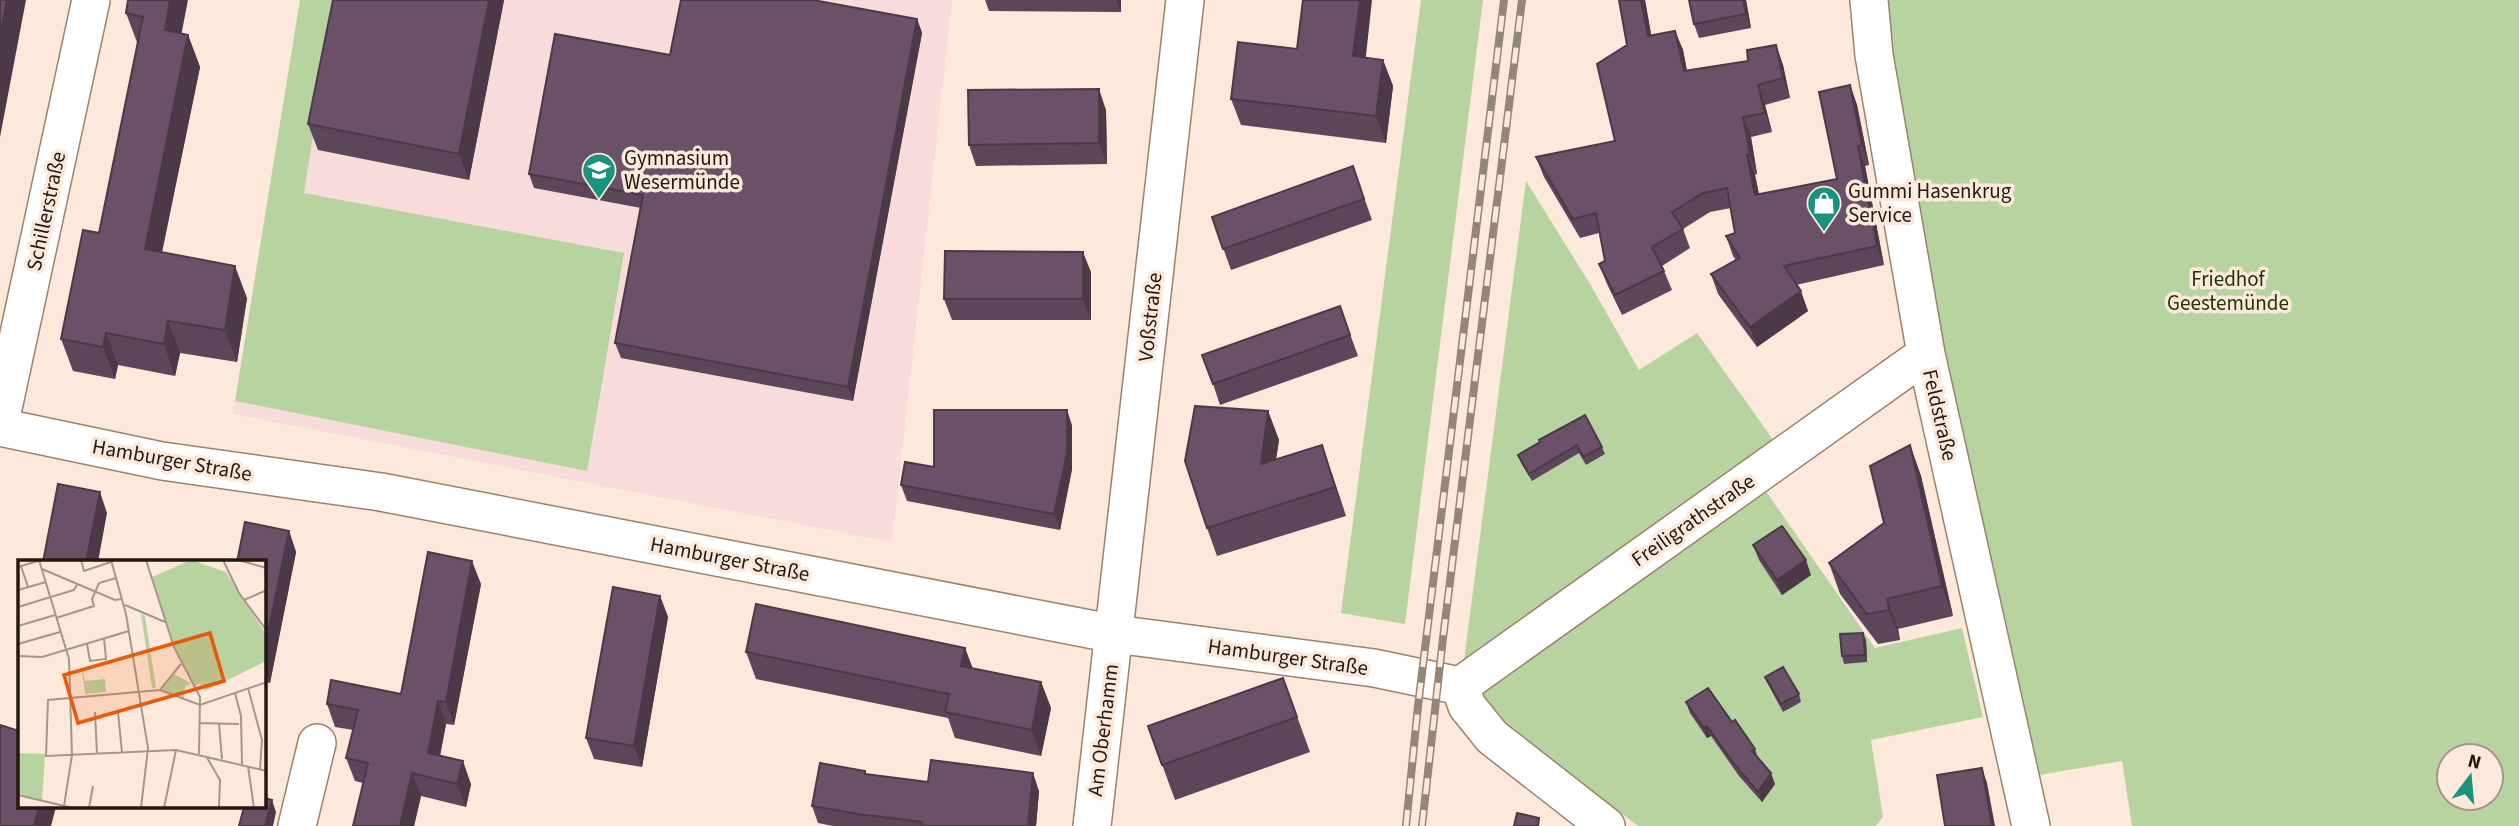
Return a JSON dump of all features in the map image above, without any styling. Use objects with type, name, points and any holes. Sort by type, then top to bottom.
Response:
[{"type":"street","name":"Schillerstraße","points":[[0,422],[91,0]]},
{"type":"street","name":"Voßstraße","points":[[1115,634],[1185,0]]},
{"type":"street","name":"Feldstraße","points":[[1869,0],[1874,55],[1926,354],[2031,826]]},
{"type":"street","name":"Freiligrathstraße","points":[[1469,679],[1926,354]]},
{"type":"street","name":"Hamburger Straße","points":[[0,428],[162,461],[394,495],[1115,634],[1469,679]]},
{"type":"street","name":"Am Oberhamm","points":[[1092,826],[1115,634]]},
{"type":"street","points":[[1469,679],[1467,706],[1492,737],[1606,826]]},
{"type":"street","points":[[298,826],[317,743]]},
{"type":"shaded area","name":"Gymnasium Wesermünde","points":[[300,0],[952,0],[892,542],[233,414]]},
{"type":"green space","points":[[300,0],[334,0],[304,193],[624,253],[587,471],[235,401]]},
{"type":"green space","points":[[1421,0],[1483,0],[1405,624],[1341,613]]},
{"type":"green space","name":"Friedhof Geestemünde","points":[[1884,0],[2519,0],[2519,826],[2132,826],[2122,761],[2039,775],[1952,389],[1914,195]]},
{"type":"green space","points":[[1526,181],[1639,370],[1697,333],[1779,448],[1463,668]]},
{"type":"green space","points":[[1761,484],[1875,648],[1962,628],[1983,717],[1871,740],[1883,817],[1876,826],[1638,826],[1514,730],[1478,697]]},
{"type":"building","points":[[0,0],[7,0],[0,35]]},
{"type":"building","points":[[128,0],[170,0],[165,30],[188,35],[145,249],[235,266],[225,330],[168,321],[164,344],[106,333],[103,347],[61,339],[83,230],[99,233],[143,17],[126,13]]},
{"type":"building","points":[[333,0],[489,0],[459,154],[308,124]]},
{"type":"building","points":[[681,0],[813,0],[917,19],[848,387],[615,343],[643,195],[529,174],[555,34],[670,55]]},
{"type":"building","points":[[1303,0],[1360,0],[1353,56],[1383,60],[1376,116],[1231,99],[1238,42],[1297,49]]},
{"type":"building","points":[[1619,0],[1641,0],[1648,36],[1675,31],[1684,71],[1748,61],[1747,50],[1776,45],[1783,78],[1758,85],[1765,113],[1743,117],[1755,195],[1837,179],[1819,92],[1850,85],[1862,145],[1858,146],[1877,246],[1784,266],[1801,291],[1750,327],[1711,274],[1740,258],[1726,236],[1735,233],[1727,188],[1703,193],[1672,212],[1683,229],[1652,247],[1664,271],[1615,295],[1599,264],[1605,261],[1596,213],[1573,219],[1536,157],[1615,141],[1597,64],[1627,45]]},
{"type":"building","points":[[1689,0],[1743,0],[1746,14],[1694,24]]},
{"type":"building","points":[[1099,89],[1099,143],[969,145],[968,90]]},
{"type":"building","points":[[1353,166],[1364,199],[1223,249],[1212,217]]},
{"type":"building","points":[[945,251],[1083,252],[1083,299],[944,299]]},
{"type":"building","points":[[1340,306],[1350,335],[1213,384],[1202,355]]},
{"type":"building","points":[[1195,406],[1268,411],[1261,464],[1322,445],[1335,487],[1207,528],[1185,461]]},
{"type":"building","points":[[934,410],[1067,410],[1067,453],[1054,514],[901,485],[905,462],[934,467]]},
{"type":"building","points":[[1585,415],[1602,447],[1583,457],[1577,445],[1529,474],[1518,455],[1540,442],[1539,440]]},
{"type":"building","points":[[1910,445],[1942,586],[1887,599],[1889,610],[1867,614],[1829,563],[1884,523],[1870,466]]},
{"type":"building","points":[[58,484],[100,492],[86,560],[43,560]]},
{"type":"building","points":[[245,522],[289,531],[266,642],[266,560],[237,560]]},
{"type":"building","points":[[1782,526],[1806,560],[1777,580],[1753,545]]},
{"type":"building","points":[[428,552],[472,561],[446,702],[438,701],[428,753],[463,761],[457,784],[412,773],[400,826],[353,826],[368,763],[346,758],[358,710],[327,704],[331,680],[401,694]]},
{"type":"building","points":[[613,587],[660,596],[634,746],[586,738]]},
{"type":"building","points":[[756,604],[965,648],[961,666],[1041,682],[1032,730],[945,712],[949,694],[746,652]]},
{"type":"building","points":[[1863,633],[1865,655],[1842,656],[1840,634]]},
{"type":"building","points":[[1783,667],[1799,694],[1781,704],[1765,677]]},
{"type":"building","points":[[1283,678],[1297,717],[1162,765],[1148,726]]},
{"type":"building","points":[[1708,688],[1732,722],[1735,720],[1755,749],[1752,751],[1771,773],[1758,792],[1707,726],[1704,728],[1686,702]]},
{"type":"building","points":[[0,725],[18,731],[18,808],[39,808],[34,826],[0,826]]},
{"type":"building","points":[[931,760],[1033,773],[1028,826],[922,826],[922,822],[812,806],[820,763],[865,771],[865,774],[928,782]]},
{"type":"building","points":[[1982,768],[1992,826],[1945,826],[1937,775]]},
{"type":"building","points":[[266,798],[272,800],[265,826],[239,826],[244,808],[266,808]]},
{"type":"building","points":[[1517,813],[1539,818],[1538,826],[1514,826]]},
{"type":"railway","points":[[1406,826],[1418,706],[1504,0]]},
{"type":"railway","points":[[1422,826],[1522,0]]},
{"type":"place","name":"Gymnasium Wesermünde","points":[[599,200]]},
{"type":"place","name":"Gummi Hasenkrug Service","points":[[1824,233]]}]
